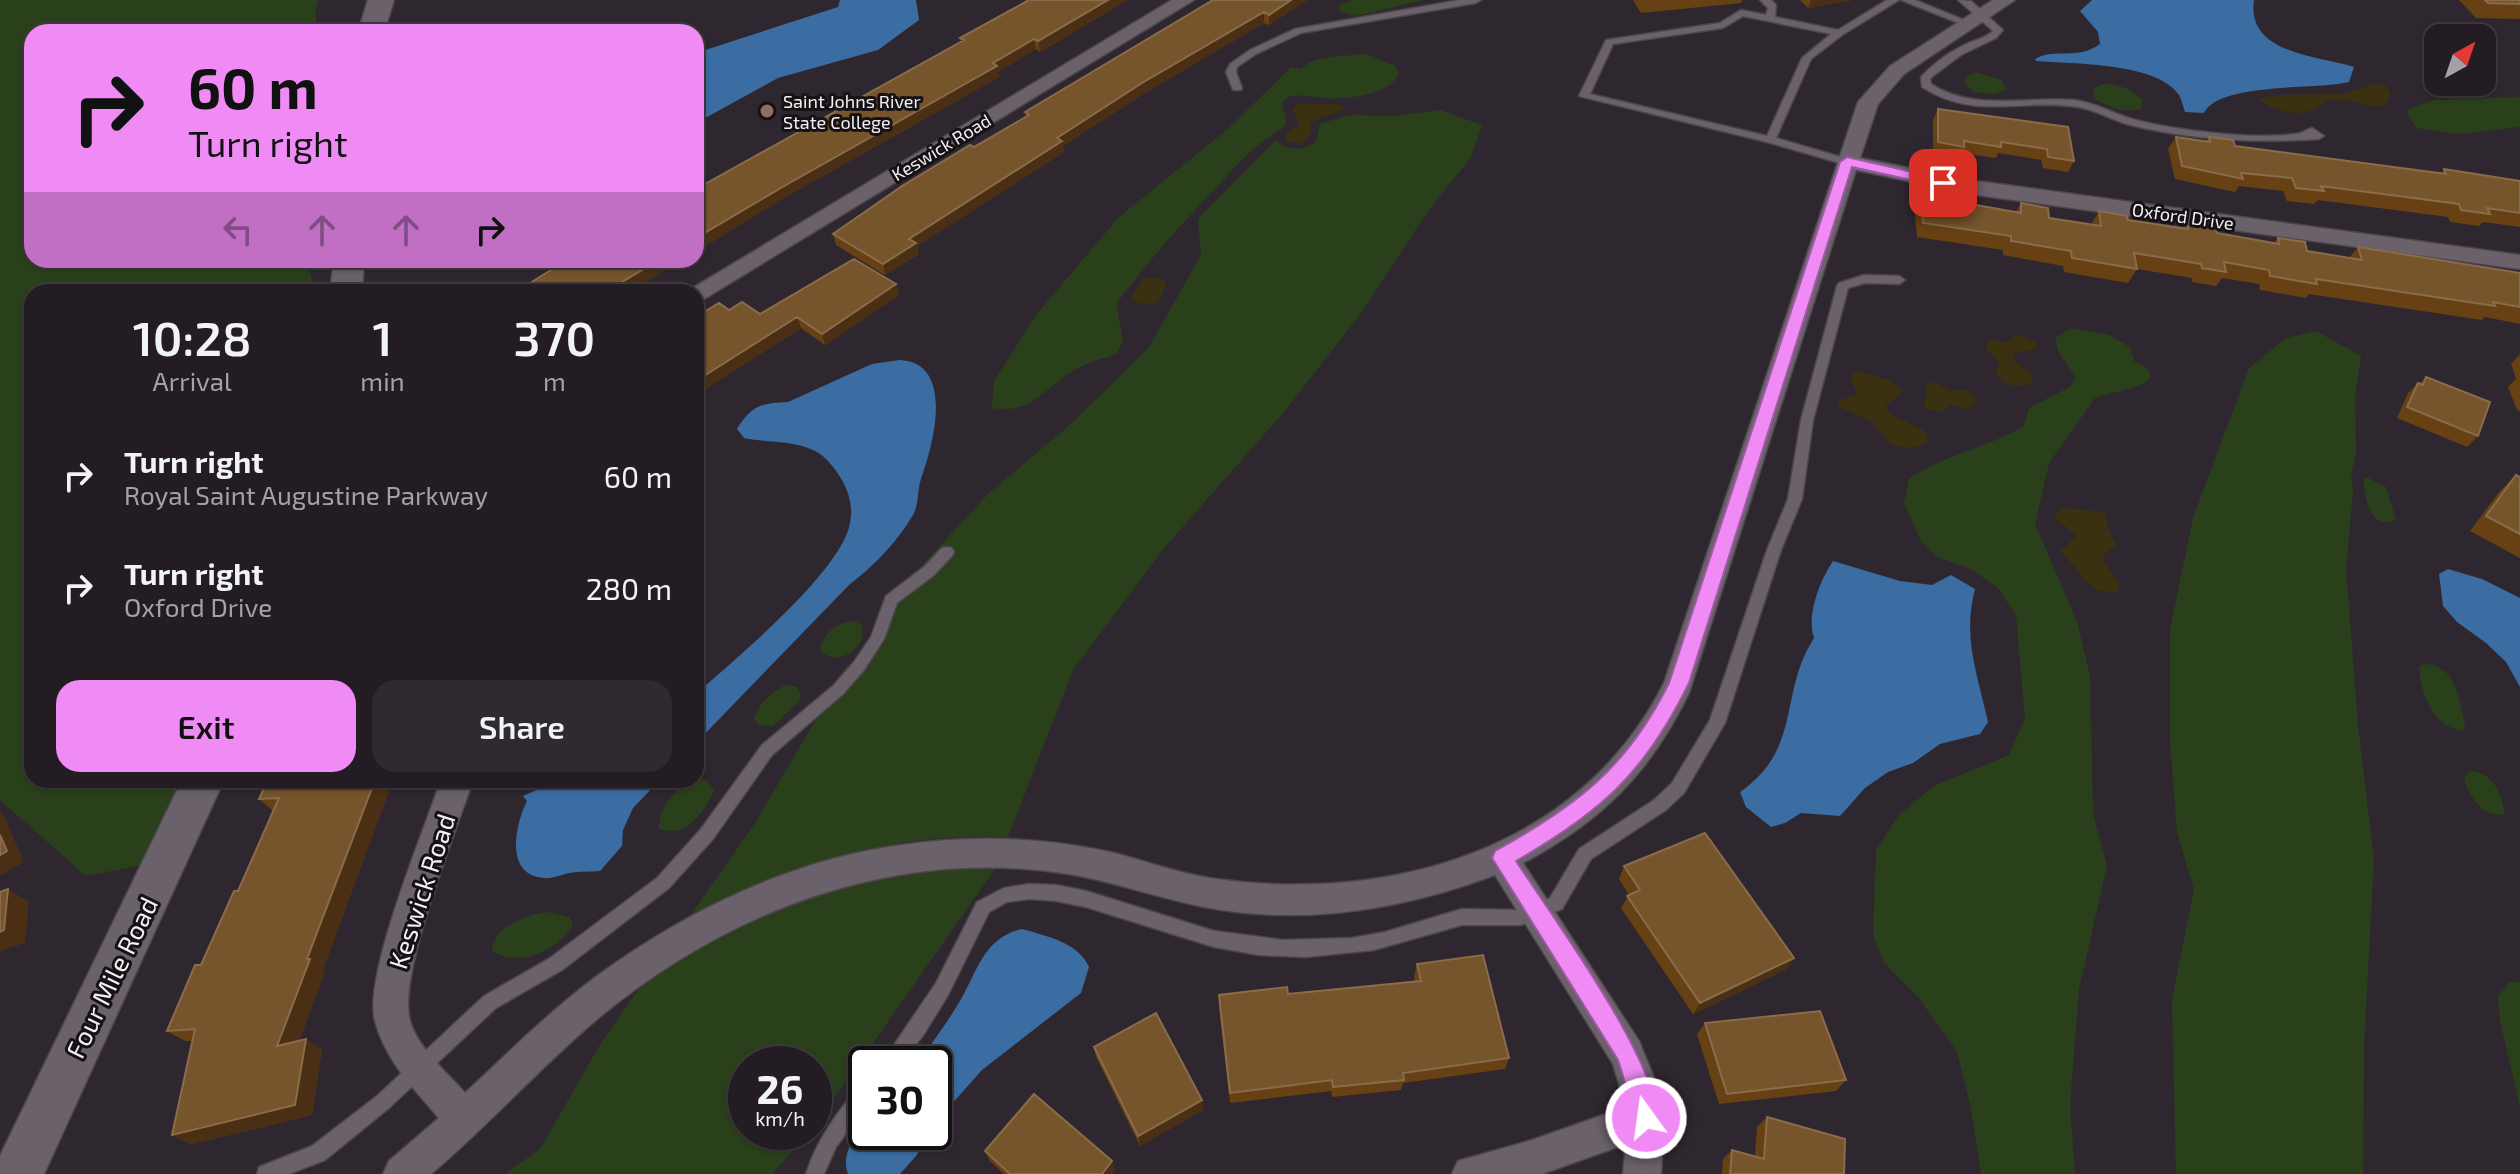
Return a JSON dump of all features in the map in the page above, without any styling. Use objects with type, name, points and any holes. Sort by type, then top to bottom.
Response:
[{"type":"main road","points":[[374,24],[381,0]]},
{"type":"main road","name":"Four Mile Road","points":[[18,1174],[199,788]]},
{"type":"street","name":"Keswick Road","points":[[704,289],[1185,0]]},
{"type":"street","points":[[402,1174],[465,1121],[576,1015],[644,964],[690,935],[749,905],[808,882],[867,865],[956,854],[1043,855],[1099,865],[1217,894],[1276,900],[1335,899],[1394,892],[1449,878],[1502,858],[1560,825],[1600,794],[1633,759],[1660,722],[1679,683],[1868,102],[1897,70],[1980,10]]},
{"type":"street","name":"Oxford Drive","points":[[1847,162],[1969,187],[2520,262]]},
{"type":"street","name":"Keswick Road","points":[[454,788],[398,955],[391,987],[392,1019],[404,1050],[465,1121]]},
{"type":"street","points":[[1502,858],[1626,1053],[1641,1090],[1646,1118],[1642,1174]]},
{"type":"street","points":[[1471,1174],[1532,1159],[1646,1118]]},
{"type":"lane","points":[[1237,88],[1231,72],[1239,61],[1298,31],[1476,0]]},
{"type":"lane","points":[[1765,0],[1773,7],[1770,19]]},
{"type":"lane","points":[[1770,140],[1807,58],[1839,33],[1894,0]]},
{"type":"lane","points":[[1906,0],[1980,10],[1998,30],[1997,34],[1969,46],[1933,70],[1925,79],[1930,89],[1972,101],[2075,103],[2134,122],[2191,131],[2269,139],[2303,136]]},
{"type":"lane","points":[[1839,33],[1741,13],[1723,25],[1609,42],[1584,96],[1770,140],[1847,162]]},
{"type":"lane","points":[[904,1046],[942,988],[983,907],[994,898],[1009,894],[1067,894],[1193,935],[1249,945],[1325,949],[1374,942],[1474,914],[1516,918],[1556,904],[1585,854],[1660,805],[1678,788],[1706,743],[1728,695],[1774,550],[1795,499],[1807,420],[1843,286],[1864,279],[1899,280]]},
{"type":"lane","points":[[266,1174],[318,1153],[419,1069],[490,1002],[556,964],[663,883],[707,834],[767,750],[838,690],[859,666],[877,639],[891,600],[929,571],[947,552]]},
{"type":"lane","points":[[815,1174],[838,1124],[848,1113]]},
{"type":"green space","points":[[0,0],[318,0],[317,24],[24,24],[24,268],[310,268],[313,284],[24,284],[24,788],[182,788],[148,864],[86,876],[0,800]]},
{"type":"green space","points":[[1352,0],[1424,0],[1356,16],[1340,12],[1339,6]]},
{"type":"green space","points":[[1361,54],[1394,65],[1399,73],[1387,86],[1355,97],[1286,98],[1282,103],[1286,122],[1284,127],[1256,147],[1230,173],[1164,245],[1116,304],[1123,341],[1116,354],[1080,367],[1029,403],[1006,409],[992,408],[994,381],[1037,314],[1118,218],[1230,127],[1291,67],[1301,69],[1321,59]]},
{"type":"green space","points":[[1976,72],[2001,80],[2007,90],[1994,94],[1974,92],[1964,82],[1966,77]]},
{"type":"green space","points":[[2106,83],[2126,88],[2143,100],[2140,110],[2119,110],[2094,99],[2093,88]]},
{"type":"green space","points":[[2520,97],[2520,127],[2459,134],[2417,128],[2408,116],[2409,109],[2434,100]]},
{"type":"green space","points":[[1440,110],[1482,125],[1471,157],[1428,211],[1361,313],[1284,412],[1165,547],[1073,670],[1008,837],[932,839],[855,852],[792,873],[687,920],[754,825],[847,666],[861,658],[888,602],[989,493],[1071,424],[1149,347],[1201,255],[1198,219],[1276,140],[1285,147],[1301,148],[1316,142],[1320,124],[1349,115],[1394,116]]},
{"type":"green space","points":[[2071,328],[2109,335],[2130,347],[2134,361],[2149,370],[2150,378],[2141,385],[2095,398],[2049,463],[2035,524],[2077,621],[2090,676],[2093,813],[2107,866],[2079,989],[2070,1105],[2075,1174],[1981,1174],[1971,1108],[1957,1052],[1919,998],[1884,963],[1873,935],[1876,850],[1899,815],[1934,786],[2009,755],[2025,719],[2016,615],[1998,588],[1973,570],[1938,557],[1921,541],[1904,503],[1909,479],[1937,463],[2024,426],[2029,408],[2070,387],[2076,377],[2059,353],[2055,338]]},
{"type":"green space","points":[[2316,331],[2361,356],[2355,396],[2356,452],[2351,477],[2353,491],[2346,569],[2358,725],[2374,860],[2364,1045],[2363,1174],[2176,1174],[2172,1000],[2194,890],[2177,832],[2170,740],[2170,630],[2193,518],[2249,368],[2286,338]]},
{"type":"green space","points":[[2366,477],[2386,487],[2396,520],[2387,522],[2374,516],[2365,495],[2363,479]]},
{"type":"green space","points":[[852,621],[861,624],[863,632],[857,647],[843,657],[827,655],[820,649],[824,638],[832,630]]},
{"type":"green space","points":[[2424,664],[2443,670],[2450,677],[2460,704],[2464,731],[2444,724],[2431,708],[2420,677],[2419,666]]},
{"type":"green space","points":[[786,685],[797,687],[801,696],[797,704],[773,726],[759,725],[754,719],[762,703]]},
{"type":"green space","points":[[2469,771],[2485,775],[2495,785],[2505,814],[2490,813],[2478,805],[2464,779]]},
{"type":"green space","points":[[704,780],[714,790],[700,814],[685,827],[668,831],[659,828],[666,804],[678,790],[704,788]]},
{"type":"green space","points":[[995,869],[871,1046],[848,1046],[848,1079],[832,1101],[832,1046],[728,1046],[728,1150],[794,1150],[772,1174],[505,1174],[540,1149],[601,1043],[644,981],[695,949],[752,920],[809,897],[866,881],[923,872]]},
{"type":"green space","points":[[547,912],[569,917],[573,925],[557,942],[525,957],[503,956],[492,951],[504,929],[520,919]]},
{"type":"green space","points":[[2510,982],[2520,982],[2520,1107],[2500,1020],[2498,996]]},
{"type":"sand","points":[[2377,83],[2386,86],[2391,94],[2386,104],[2379,107],[2331,100],[2307,112],[2295,113],[2259,100],[2273,95],[2344,94]]},
{"type":"sand","points":[[1298,104],[1337,104],[1345,109],[1311,122],[1310,135],[1300,144],[1287,141],[1285,135],[1300,124],[1292,109]]},
{"type":"sand","points":[[1158,277],[1167,284],[1158,302],[1144,305],[1133,301],[1131,298],[1142,279]]},
{"type":"sand","points":[[2019,334],[2037,343],[2034,350],[2015,353],[2012,358],[2034,378],[2030,384],[2016,386],[2003,382],[1996,375],[1999,363],[1985,347],[1991,339],[2006,342]]},
{"type":"sand","points":[[1857,371],[1889,380],[1904,391],[1886,406],[1888,413],[1926,432],[1928,442],[1911,448],[1891,445],[1872,422],[1839,407],[1837,401],[1858,394],[1850,377]]},
{"type":"sand","points":[[1933,382],[1951,391],[1967,390],[1976,403],[1968,409],[1949,405],[1942,412],[1927,409],[1924,404],[1928,384]]},
{"type":"sand","points":[[2061,507],[2106,513],[2108,528],[2116,545],[2105,552],[2103,562],[2120,584],[2118,592],[2092,586],[2063,555],[2061,550],[2076,537],[2054,518]]},
{"type":"water","points":[[840,0],[916,0],[919,20],[878,50],[778,78],[704,119],[704,50],[838,7]]},
{"type":"water","points":[[2092,0],[2254,0],[2255,18],[2261,32],[2273,42],[2288,50],[2354,67],[2349,82],[2248,92],[2213,103],[2204,113],[2185,112],[2179,95],[2168,84],[2152,76],[2091,64],[2036,61],[2051,54],[2083,52],[2100,44],[2098,32],[2080,11]]},
{"type":"water","points":[[899,360],[917,364],[928,375],[934,390],[936,408],[931,447],[913,515],[885,552],[704,735],[704,687],[808,589],[843,543],[851,518],[845,487],[824,457],[798,445],[744,438],[737,429],[747,415],[758,407],[788,402],[872,364]]},
{"type":"water","points":[[1833,561],[1900,581],[1932,585],[1951,575],[1975,589],[1971,607],[1971,640],[1988,722],[1980,734],[1940,744],[1913,763],[1888,772],[1865,788],[1840,816],[1801,813],[1771,827],[1746,807],[1740,792],[1760,775],[1782,739],[1796,680],[1814,638],[1812,619],[1816,598]]},
{"type":"water","points":[[2448,569],[2482,579],[2520,598],[2520,687],[2506,662],[2457,622],[2443,606],[2439,574]]},
{"type":"water","points":[[541,788],[652,788],[633,808],[623,830],[622,846],[600,871],[544,878],[531,875],[518,859],[517,835],[527,801],[523,796]]},
{"type":"water","points":[[1022,929],[1041,934],[1077,952],[1089,967],[1081,993],[982,1070],[952,1104],[952,1046],[929,1046],[955,1009],[983,957],[1009,933]]},
{"type":"water","points":[[849,1150],[919,1150],[900,1174],[848,1174],[846,1160]]},
{"type":"building","points":[[1029,0],[1108,0],[1038,41],[1034,39],[993,63],[997,66],[704,233],[704,185],[964,40],[960,38]]},
{"type":"building","points":[[1213,0],[1291,0],[1269,15],[1264,12],[1142,83],[1057,138],[1062,141],[909,239],[916,243],[883,264],[833,234],[902,186],[970,145],[974,147],[1029,115],[1025,112]]},
{"type":"building","points":[[2485,0],[2520,0],[2520,4],[2488,3]]},
{"type":"building","points":[[1938,109],[2068,127],[2074,161],[2048,157],[2047,149],[2001,142],[2001,147],[1964,141],[1964,147],[1938,142]]},
{"type":"building","points":[[2176,137],[2210,142],[2209,137],[2233,140],[2235,146],[2446,174],[2444,169],[2520,181],[2520,213],[2487,208],[2490,214],[2461,210],[2459,204],[2321,186],[2324,191],[2296,188],[2292,178],[2241,173],[2243,179],[2182,166]]},
{"type":"building","points":[[1942,189],[1969,193],[1970,204],[2021,213],[2021,203],[2048,208],[2049,218],[2101,226],[2099,211],[2127,216],[2128,220],[2188,229],[2187,223],[2216,228],[2217,233],[2279,244],[2278,238],[2305,242],[2307,251],[2362,260],[2358,247],[2520,273],[2520,307],[2493,302],[2495,306],[2316,279],[2317,284],[2270,276],[2269,270],[2224,262],[2226,272],[2202,268],[2201,264],[2134,253],[2137,269],[2072,258],[2071,251],[2011,241],[2011,236],[1923,223],[1921,200],[1943,203]]},
{"type":"building","points":[[854,259],[896,284],[822,334],[797,317],[704,376],[704,312],[719,303],[729,310],[742,302],[760,314]]},
{"type":"building","points":[[555,268],[646,268],[618,284],[529,284]]},
{"type":"building","points":[[2426,377],[2490,402],[2478,436],[2407,407],[2418,383],[2423,385]]},
{"type":"building","points":[[2516,475],[2520,477],[2520,534],[2486,516]]},
{"type":"building","points":[[264,788],[372,788],[277,1046],[306,1039],[295,1105],[172,1135],[195,1029],[167,1031],[195,965],[201,965],[279,798],[259,799]]},
{"type":"building","points":[[1705,833],[1794,958],[1700,1003],[1627,896],[1640,890],[1624,866]]},
{"type":"building","points":[[0,835],[7,851],[0,855]]},
{"type":"building","points":[[8,889],[4,930],[0,932],[0,892]]},
{"type":"building","points":[[1483,955],[1509,1058],[1403,1073],[1404,1080],[1333,1087],[1332,1080],[1230,1093],[1219,995],[1287,987],[1288,994],[1421,981],[1417,964]]},
{"type":"building","points":[[1820,1011],[1846,1080],[1727,1094],[1705,1023]]},
{"type":"building","points":[[1156,1013],[1202,1100],[1138,1136],[1094,1047]]},
{"type":"building","points":[[1034,1094],[1112,1161],[1102,1174],[1010,1174],[985,1151]]},
{"type":"building","points":[[1767,1117],[1845,1139],[1844,1174],[1730,1174],[1732,1150],[1764,1159]]},
{"type":"place","name":"Saint Johns River State College","points":[[767,111]]},
{"type":"route","points":[[1646,1118],[1641,1090],[1626,1053],[1502,858],[1560,825],[1600,794],[1633,759],[1660,722],[1679,683],[1847,162],[1943,183]]}]
